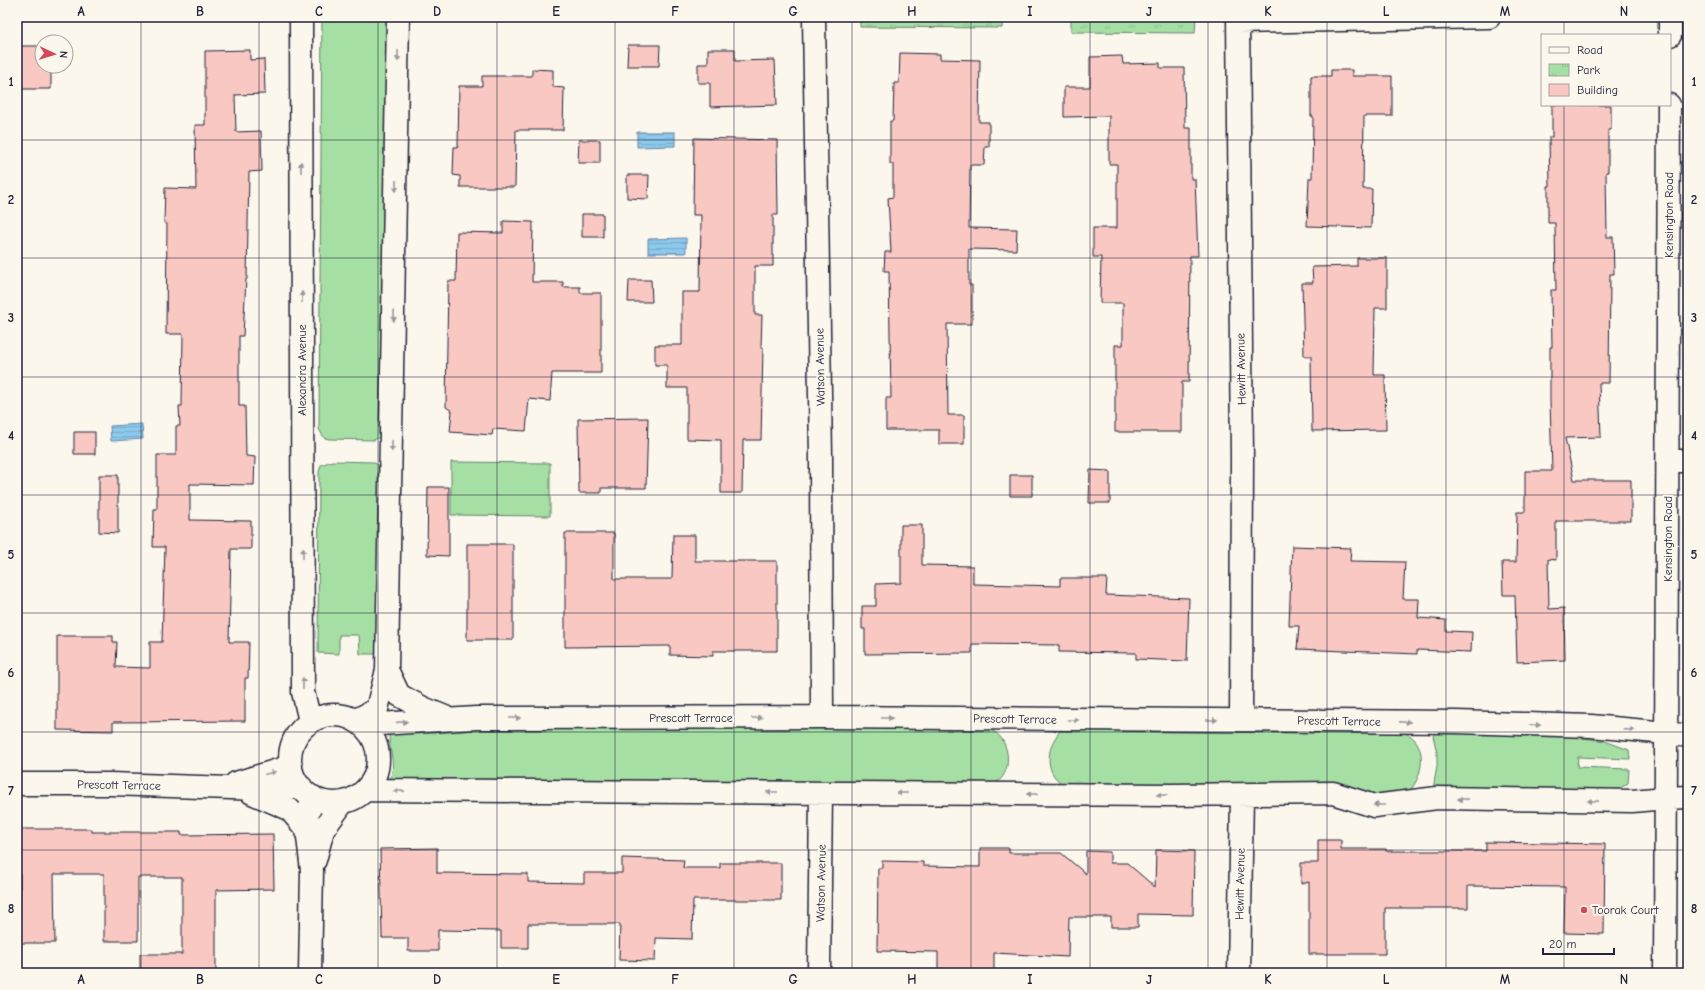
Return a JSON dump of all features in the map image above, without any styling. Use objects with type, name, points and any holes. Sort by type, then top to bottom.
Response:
[{"type":"street","name":"Alexandra Avenue","points":[[301,17],[303,692],[310,721]]},
{"type":"street","points":[[360,722],[377,709],[387,670],[398,17]]},
{"type":"street","name":"Watson Avenue","points":[[814,17],[821,457],[822,717]]},
{"type":"street","points":[[1238,20],[1488,17]]},
{"type":"street","points":[[1670,17],[1670,34]]},
{"type":"street","name":"Hewitt Avenue","points":[[1238,20],[1242,450],[1241,720]]},
{"type":"street","name":"Kensington Road","points":[[1665,973],[1666,798],[1678,734],[1678,461],[1669,106]]},
{"type":"street","points":[[387,670],[399,695],[423,708],[451,719]]},
{"type":"street","points":[[332,714],[348,716],[360,722],[371,734],[376,745],[378,757],[377,769],[373,781],[355,798],[343,802],[322,801],[307,792],[296,780],[291,756],[294,742],[300,730],[310,721],[332,714]]},
{"type":"street","name":"Prescott Terrace","points":[[360,722],[451,719],[822,717],[1241,720],[1456,722],[1576,726],[1678,734]]},
{"type":"street","name":"Prescott Terrace","points":[[232,788],[292,766]]},
{"type":"street","name":"Prescott Terrace","points":[[17,784],[110,784],[263,789],[307,792]]},
{"type":"street","points":[[232,788],[289,809],[306,829]]},
{"type":"street","points":[[365,790],[1242,795],[1333,793],[1374,806],[1438,798],[1632,801],[1688,797]]},
{"type":"street","points":[[307,792],[306,829],[312,871],[310,973]]},
{"type":"street","name":"Watson Avenue","points":[[819,973],[821,792]]},
{"type":"street","name":"Hewitt Avenue","points":[[1239,973],[1242,795]]},
{"type":"street","points":[[312,871],[323,830],[343,802]]},
{"type":"green space","points":[[322,17],[387,17],[384,429],[383,435],[374,440],[324,438],[319,429]]},
{"type":"green space","points":[[860,17],[1002,17],[1002,28],[860,27]]},
{"type":"green space","points":[[1071,17],[1196,17],[1195,33],[1071,32]]},
{"type":"green space","points":[[332,461],[373,462],[381,467],[382,654],[360,654],[359,635],[339,635],[339,654],[318,653],[319,472],[321,465]]},
{"type":"green space","points":[[451,462],[550,463],[550,516],[451,515]]},
{"type":"green space","points":[[407,725],[986,729],[995,732],[1001,738],[1005,746],[1007,765],[1004,774],[999,780],[992,784],[443,779],[389,782],[393,763],[389,734]]},
{"type":"green space","points":[[1063,728],[1401,732],[1410,736],[1417,742],[1421,760],[1420,770],[1417,780],[1412,788],[1405,795],[1394,799],[1213,786],[1063,784],[1056,779],[1052,772],[1049,757],[1053,741]]},
{"type":"green space","points":[[1436,732],[1556,734],[1605,741],[1629,750],[1630,759],[1578,757],[1577,767],[1629,769],[1628,783],[1616,791],[1433,789],[1437,766],[1437,753],[1433,736]]},
{"type":"water","points":[[637,132],[675,132],[675,146],[637,147]]},
{"type":"water","points":[[686,238],[686,253],[648,253],[648,239]]},
{"type":"water","points":[[142,424],[143,439],[111,441],[110,426]]},
{"type":"building","points":[[628,45],[660,45],[659,66],[627,66]]},
{"type":"building","points":[[17,46],[34,46],[34,74],[51,74],[51,89],[17,89]]},
{"type":"building","points":[[708,49],[735,49],[735,61],[775,60],[777,105],[710,107],[710,83],[698,83],[698,64],[708,64]]},
{"type":"building","points":[[250,50],[250,60],[264,59],[265,94],[235,95],[236,132],[261,131],[262,171],[249,172],[247,279],[243,336],[239,336],[239,406],[245,406],[246,456],[255,457],[254,485],[190,484],[190,520],[251,521],[251,549],[231,549],[229,642],[249,642],[248,678],[245,678],[245,721],[113,722],[113,731],[57,730],[57,636],[113,636],[113,642],[117,642],[116,667],[150,668],[150,642],[162,642],[165,547],[153,547],[154,509],[157,509],[157,455],[176,455],[176,426],[180,426],[179,406],[182,406],[183,334],[166,334],[167,224],[164,223],[165,188],[196,189],[195,125],[205,125],[205,51]]},
{"type":"building","points":[[900,53],[940,54],[940,59],[980,60],[979,122],[989,122],[989,147],[985,147],[984,165],[970,165],[969,228],[1017,229],[1016,250],[969,249],[969,285],[972,285],[972,324],[947,324],[948,415],[964,415],[964,444],[939,444],[939,430],[886,430],[886,398],[891,398],[889,271],[884,271],[885,252],[891,252],[888,198],[893,197],[893,164],[890,164],[890,121],[893,121],[894,83],[899,83]]},
{"type":"building","points":[[1122,56],[1123,64],[1160,63],[1160,68],[1184,68],[1185,128],[1191,128],[1191,179],[1195,179],[1198,256],[1190,256],[1189,382],[1182,382],[1182,432],[1115,432],[1115,345],[1123,345],[1123,303],[1100,303],[1101,257],[1093,257],[1093,228],[1117,228],[1117,164],[1109,164],[1109,116],[1064,117],[1064,87],[1090,87],[1090,57]]},
{"type":"building","points":[[532,69],[553,70],[553,87],[564,88],[563,130],[516,130],[515,187],[460,187],[460,176],[453,175],[454,147],[458,147],[459,86],[482,86],[482,76],[532,76]]},
{"type":"building","points":[[1331,70],[1352,70],[1352,76],[1392,76],[1392,116],[1364,116],[1363,189],[1372,189],[1371,228],[1307,226],[1309,178],[1312,178],[1313,116],[1311,116],[1311,76],[1331,76]]},
{"type":"building","points":[[1552,106],[1611,106],[1611,130],[1608,130],[1608,172],[1606,172],[1607,237],[1613,237],[1614,274],[1610,274],[1609,383],[1599,383],[1601,437],[1565,438],[1574,480],[1631,480],[1631,521],[1556,521],[1556,560],[1548,559],[1549,609],[1564,608],[1565,660],[1517,662],[1515,595],[1503,595],[1502,562],[1516,562],[1517,512],[1525,512],[1525,471],[1552,471],[1550,400],[1550,347],[1552,347],[1551,290],[1556,290],[1555,223],[1548,223],[1548,186],[1550,186],[1549,137],[1552,137]]},
{"type":"building","points":[[694,138],[777,140],[778,215],[773,215],[773,266],[755,266],[755,315],[762,315],[761,347],[763,347],[761,440],[743,440],[742,493],[721,493],[721,440],[687,439],[687,388],[667,388],[667,365],[655,365],[655,345],[682,345],[682,292],[700,292],[701,215],[693,215]]},
{"type":"building","points":[[579,140],[600,140],[600,163],[578,163]]},
{"type":"building","points":[[627,175],[649,175],[648,199],[627,198]]},
{"type":"building","points":[[582,214],[603,214],[603,237],[582,237]]},
{"type":"building","points":[[503,221],[533,222],[532,282],[563,282],[563,287],[580,287],[580,293],[601,293],[601,373],[552,373],[550,401],[529,399],[526,431],[493,429],[492,435],[450,432],[452,411],[446,407],[448,281],[456,281],[457,232],[503,233]]},
{"type":"building","points":[[1357,258],[1387,258],[1387,308],[1375,308],[1374,375],[1385,375],[1386,430],[1312,431],[1311,356],[1304,356],[1302,283],[1313,283],[1312,267],[1357,266]]},
{"type":"building","points":[[629,280],[651,280],[652,302],[628,302]]},
{"type":"building","points":[[648,418],[646,488],[601,488],[601,493],[579,493],[578,419]]},
{"type":"building","points":[[74,432],[95,432],[95,454],[74,454]]},
{"type":"building","points":[[1090,470],[1110,471],[1110,503],[1089,503]]},
{"type":"building","points":[[99,475],[118,475],[118,533],[99,532]]},
{"type":"building","points":[[1010,475],[1032,475],[1032,496],[1010,496]]},
{"type":"building","points":[[428,487],[449,487],[449,556],[427,555]]},
{"type":"building","points":[[901,525],[922,525],[922,565],[973,566],[973,584],[1060,586],[1060,578],[1107,578],[1106,595],[1189,598],[1187,661],[1136,659],[1136,653],[1059,652],[1059,645],[972,644],[972,653],[865,654],[865,629],[862,629],[862,606],[876,606],[876,584],[901,583]]},
{"type":"building","points":[[565,533],[614,533],[614,579],[672,579],[673,535],[695,535],[695,561],[777,561],[777,651],[713,651],[713,656],[670,655],[670,646],[565,647]]},
{"type":"building","points":[[467,544],[513,544],[513,640],[467,640]]},
{"type":"building","points":[[1292,546],[1351,548],[1350,561],[1405,562],[1403,599],[1419,599],[1418,618],[1446,620],[1446,631],[1472,632],[1471,652],[1417,650],[1417,654],[1297,649],[1299,626],[1289,626]]},
{"type":"building","points":[[17,829],[92,829],[92,832],[181,832],[181,835],[273,834],[274,889],[216,890],[216,973],[140,973],[140,954],[182,954],[182,877],[138,877],[138,941],[104,941],[104,874],[54,874],[55,943],[20,943],[20,874],[17,874]]},
{"type":"building","points":[[1318,840],[1341,840],[1341,849],[1386,849],[1386,851],[1486,851],[1486,842],[1605,844],[1604,934],[1564,933],[1565,887],[1468,886],[1468,908],[1385,908],[1385,954],[1309,954],[1309,882],[1301,884],[1301,863],[1318,863]]},
{"type":"building","points":[[437,848],[437,873],[528,874],[528,882],[584,883],[584,873],[622,873],[622,858],[684,860],[683,868],[720,868],[720,863],[781,863],[781,900],[693,900],[692,939],[656,938],[655,961],[619,960],[620,924],[528,924],[528,948],[501,948],[501,931],[438,930],[438,951],[408,951],[408,938],[382,938],[380,849]]},
{"type":"building","points":[[980,848],[1009,848],[1009,853],[1061,853],[1086,874],[1086,851],[1110,852],[1110,863],[1127,863],[1155,887],[1156,850],[1194,851],[1193,915],[1138,914],[1138,927],[1111,927],[1111,917],[1069,917],[1068,957],[994,953],[994,973],[943,973],[943,969],[938,969],[938,952],[877,951],[878,868],[882,868],[882,861],[923,862],[923,866],[980,867]]},
{"type":"place","name":"Toorak Court","points":[[1584,910]]}]
